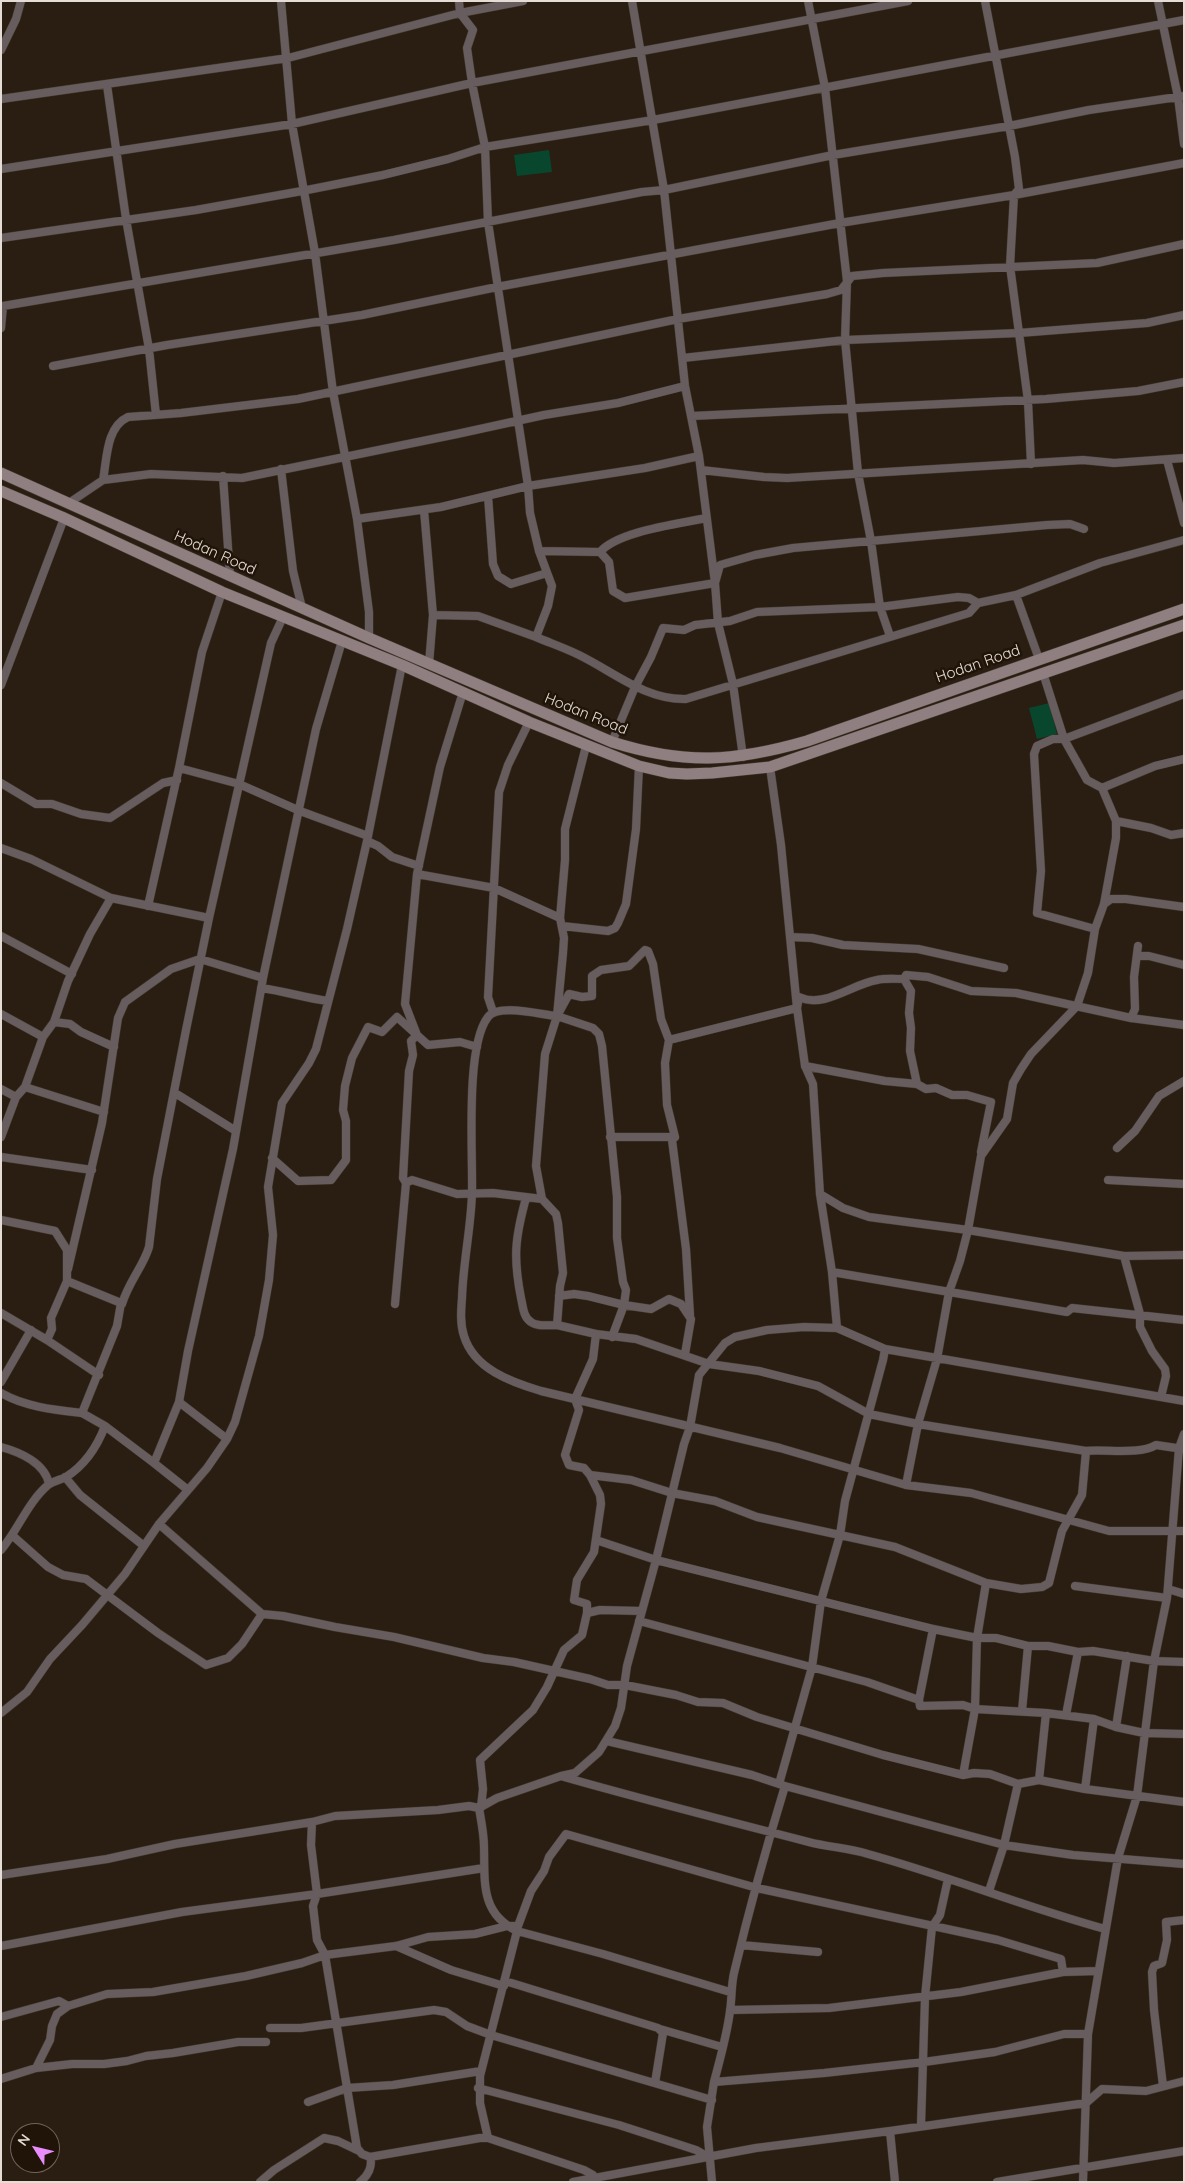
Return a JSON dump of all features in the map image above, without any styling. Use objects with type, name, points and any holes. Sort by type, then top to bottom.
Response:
[{"type":"main road","name":"Hodan Road","points":[[1,473],[369,638],[612,742],[668,757],[703,759],[743,756],[768,752],[807,741],[1184,609]]},
{"type":"main road","name":"Hodan Road","points":[[1,491],[62,517],[222,592],[402,665],[529,722],[639,766],[669,773],[712,773],[770,767],[1184,625]]},
{"type":"street","points":[[1,50],[16,19],[21,1]]},
{"type":"street","points":[[281,1],[288,58],[292,124],[314,254],[333,392],[357,520],[369,612],[369,638]]},
{"type":"street","points":[[460,1],[460,12],[473,30],[468,48],[472,82],[485,146],[488,222],[516,420],[528,486],[530,513],[552,586],[548,606],[536,638]]},
{"type":"street","points":[[1,99],[288,58],[460,12],[523,1]]},
{"type":"street","points":[[632,1],[664,190],[685,386],[699,456],[718,622],[733,684],[743,756]]},
{"type":"street","points":[[808,1],[825,88],[848,281],[845,340],[858,473],[871,541],[880,607],[890,636]]},
{"type":"street","points":[[1,169],[292,124],[472,82],[908,1]]},
{"type":"street","points":[[985,1],[1019,189],[1014,194],[1010,266],[1028,400],[1031,464]]},
{"type":"street","points":[[1158,1],[1161,24],[1181,97],[1184,144]]},
{"type":"street","points":[[1,238],[196,210],[383,175],[448,159],[485,146],[652,120],[1184,20]]},
{"type":"street","points":[[108,85],[126,219],[150,349],[156,415]]},
{"type":"street","points":[[1,328],[3,306],[314,254],[642,192],[664,190],[833,155],[1009,126],[1089,110],[1181,97]]},
{"type":"street","points":[[53,366],[402,308],[497,287],[672,256],[840,223],[1184,163]]},
{"type":"street","points":[[103,480],[113,428],[120,421],[128,417],[230,408],[333,392],[678,319],[827,294],[840,290],[852,276],[1010,266],[1097,263],[1184,244]]},
{"type":"street","points":[[683,358],[845,340],[1019,333],[1148,323],[1184,315]]},
{"type":"street","points":[[692,416],[851,410],[1028,400],[1138,392],[1184,382]]},
{"type":"street","points":[[69,504],[103,480],[151,474],[242,478],[516,420],[618,403],[685,386]]},
{"type":"street","points":[[357,520],[424,510],[528,486],[645,468],[699,456]]},
{"type":"street","points":[[700,470],[764,478],[1083,460],[1114,462],[1184,458]]},
{"type":"street","points":[[1167,460],[1184,523]]},
{"type":"street","points":[[281,469],[293,571],[302,608]]},
{"type":"street","points":[[223,476],[230,576]]},
{"type":"street","points":[[488,496],[493,564],[498,576],[511,584],[547,573]]},
{"type":"street","points":[[424,510],[433,615],[429,664]]},
{"type":"street","points":[[1,685],[63,522],[62,517]]},
{"type":"street","points":[[600,552],[604,546],[627,536],[706,518]]},
{"type":"street","points":[[715,583],[720,565],[755,555],[793,548],[1047,525],[1070,524],[1084,529]]},
{"type":"street","points":[[433,615],[478,616],[578,654],[635,687],[672,699],[686,699],[890,636],[969,614],[978,603],[1016,595],[1100,563],[1184,540]]},
{"type":"street","points":[[540,551],[600,552],[609,562],[612,591],[625,598],[715,583]]},
{"type":"street","points":[[148,906],[179,768],[202,652],[222,592]]},
{"type":"street","points":[[1016,595],[1039,659]]},
{"type":"street","points":[[612,742],[663,628],[684,630],[695,625],[718,622],[757,612],[880,607],[958,597],[969,598],[978,603]]},
{"type":"street","points":[[82,1413],[89,1393],[99,1375],[117,1326],[120,1303],[122,1304],[127,1288],[149,1247],[157,1179],[200,959],[271,643],[283,617]]},
{"type":"street","points":[[154,1463],[179,1402],[188,1351],[236,1131],[262,988],[316,730],[342,641]]},
{"type":"street","points":[[1,1713],[27,1692],[50,1659],[107,1595],[159,1524],[207,1468],[235,1422],[243,1399],[259,1336],[269,1280],[273,1235],[268,1187],[282,1103],[309,1063],[316,1049],[367,838],[402,665]]},
{"type":"street","points":[[980,1161],[982,1152],[1007,1119],[1013,1083],[1021,1069],[1031,1054],[1077,1006],[1088,973],[1095,930],[1104,904],[1116,838],[1116,821],[1102,788],[1087,780],[1064,739],[1043,673]]},
{"type":"street","points":[[417,1034],[405,1004],[417,874],[440,767],[463,692]]},
{"type":"street","points":[[1095,930],[1037,914],[1041,871],[1034,754],[1037,746],[1053,739],[1064,739],[1184,694]]},
{"type":"street","points":[[493,1012],[488,997],[499,792],[508,765],[529,722]]},
{"type":"street","points":[[557,1016],[564,938],[560,918],[565,860],[565,829],[586,746]]},
{"type":"street","points":[[1102,788],[1155,766],[1184,759]]},
{"type":"street","points":[[562,926],[608,931],[615,928],[618,924],[626,904],[636,829],[639,766]]},
{"type":"street","points":[[770,767],[781,845],[796,1008],[805,1066],[813,1084],[820,1194],[832,1272],[837,1328]]},
{"type":"street","points":[[179,768],[239,784],[367,838],[392,857],[419,866]]},
{"type":"street","points":[[1,783],[36,804],[52,804],[81,814],[110,818],[163,783],[176,780]]},
{"type":"street","points":[[1116,821],[1151,828],[1171,836],[1184,833]]},
{"type":"street","points":[[1,848],[31,859],[111,898],[209,918]]},
{"type":"street","points":[[417,874],[494,888],[560,918]]},
{"type":"street","points":[[1,1137],[16,1097],[25,1087],[43,1037],[54,1022],[72,974],[90,934],[111,898]]},
{"type":"street","points":[[1104,904],[1111,899],[1126,899],[1184,907]]},
{"type":"street","points":[[1,936],[72,974]]},
{"type":"street","points":[[790,937],[812,938],[843,945],[918,948],[1004,968]]},
{"type":"street","points":[[1131,1018],[1135,1009],[1134,977],[1138,946]]},
{"type":"street","points":[[557,1325],[563,1272],[556,1214],[542,1199],[536,1166],[545,1054],[557,1016],[569,994],[582,997],[592,996],[592,976],[601,970],[630,966],[645,950],[652,958],[661,1019],[668,1040],[665,1062],[667,1105],[676,1137]]},
{"type":"street","points":[[1137,956],[1149,956],[1184,965]]},
{"type":"street","points":[[68,1268],[104,1112],[118,1018],[125,1002],[171,969],[200,959],[264,978]]},
{"type":"street","points":[[796,1008],[799,997],[804,1000],[820,1000],[878,980],[904,979],[906,975],[918,975],[970,991],[1016,993],[1131,1018],[1184,1025]]},
{"type":"street","points":[[904,979],[911,990],[909,1013],[911,1028],[910,1050],[917,1084]]},
{"type":"street","points":[[262,988],[328,1001]]},
{"type":"street","points":[[668,1040],[796,1008]]},
{"type":"street","points":[[612,1337],[624,1305],[626,1290],[622,1282],[617,1238],[618,1197],[610,1137],[606,1079],[599,1034],[593,1028],[557,1016],[518,1011],[493,1012],[481,1030],[477,1047],[472,1126],[472,1194],[463,1271],[461,1318],[464,1336],[469,1348],[480,1362],[517,1384],[780,1448],[906,1485],[971,1493],[1109,1531],[1184,1531]]},
{"type":"street","points":[[1,1014],[43,1037]]},
{"type":"street","points":[[272,1158],[298,1181],[331,1180],[346,1160],[346,1121],[343,1110],[345,1086],[352,1058],[368,1027],[382,1032],[397,1017],[428,1046],[460,1042],[477,1047]]},
{"type":"street","points":[[54,1022],[70,1024],[80,1032],[114,1047]]},
{"type":"street","points":[[395,1304],[406,1183],[403,1178],[403,1153],[409,1071],[413,1055],[411,1042],[417,1034]]},
{"type":"street","points":[[805,1066],[885,1081],[917,1084],[926,1089],[936,1088],[952,1095],[967,1095],[991,1102],[968,1230],[949,1292],[937,1359],[918,1424],[906,1485]]},
{"type":"street","points":[[1118,1148],[1135,1131],[1159,1096],[1184,1081]]},
{"type":"street","points":[[25,1087],[104,1112]]},
{"type":"street","points":[[1,1089],[16,1097]]},
{"type":"street","points":[[175,1093],[236,1131]]},
{"type":"street","points":[[610,1137],[676,1137]]},
{"type":"street","points":[[676,1137],[672,1140],[686,1249],[691,1319],[685,1354]]},
{"type":"street","points":[[1,1157],[92,1170]]},
{"type":"street","points":[[406,1183],[412,1180],[457,1194],[493,1193],[542,1199]]},
{"type":"street","points":[[1108,1180],[1184,1184]]},
{"type":"street","points":[[820,1194],[843,1208],[869,1217],[968,1230],[1124,1256],[1184,1255]]},
{"type":"street","points":[[526,1198],[515,1246],[518,1282],[524,1312],[528,1320],[533,1324],[557,1325],[612,1337],[636,1339],[685,1354],[709,1364],[759,1371],[818,1386],[869,1414],[918,1424],[1086,1451],[1107,1449],[1148,1450],[1156,1445],[1182,1448]]},
{"type":"street","points":[[1,1220],[55,1231],[68,1250],[67,1281],[51,1318],[52,1329],[47,1340]]},
{"type":"street","points":[[1124,1256],[1140,1314],[1140,1327],[1152,1352],[1165,1368],[1166,1376],[1161,1397]]},
{"type":"street","points":[[832,1272],[1066,1312],[1072,1308],[1184,1320]]},
{"type":"street","points":[[67,1281],[120,1303]]},
{"type":"street","points":[[559,1296],[574,1294],[624,1305],[651,1308],[670,1299],[681,1304],[690,1315]]},
{"type":"street","points":[[1,1314],[31,1330],[99,1375]]},
{"type":"street","points":[[1,1875],[107,1859],[175,1844],[312,1822],[335,1816],[438,1810],[469,1806],[480,1807],[498,1798],[575,1773],[607,1741],[621,1708],[631,1650],[690,1427],[699,1376],[725,1343],[735,1338],[767,1330],[804,1327],[837,1328],[885,1349],[1184,1401]]},
{"type":"street","points":[[1,1382],[31,1330]]},
{"type":"street","points":[[596,1334],[593,1359],[575,1399],[579,1410],[565,1455],[569,1465],[584,1468],[590,1475],[600,1495],[601,1504],[594,1552],[577,1580],[574,1600],[588,1604],[587,1613],[582,1635],[564,1650],[533,1710],[480,1760],[483,1789],[480,1807],[484,1844],[485,1892],[493,1911],[507,1926],[517,1931],[603,1954],[730,1992]]},
{"type":"street","points":[[712,2182],[708,2157],[707,2127],[714,2082],[730,2010],[730,1992],[757,1888],[760,1864],[771,1832],[795,1728],[812,1667],[821,1601],[840,1535],[845,1501],[855,1470],[885,1349]]},
{"type":"street","points":[[1,1393],[24,1403],[82,1413],[105,1426],[188,1490]]},
{"type":"street","points":[[179,1402],[227,1438]]},
{"type":"street","points":[[1,1550],[14,1536],[24,1516],[49,1484],[65,1477],[80,1465],[98,1446],[105,1426]]},
{"type":"street","points":[[1083,2182],[1085,2168],[1088,2034],[1118,1858],[1136,1796],[1154,1661],[1167,1598],[1172,1530],[1184,1434]]},
{"type":"street","points":[[1,1447],[11,1450],[43,1469],[49,1484]]},
{"type":"street","points":[[590,1475],[631,1480],[672,1493],[714,1501],[758,1517],[896,1547],[986,1583],[1021,1589],[1042,1587],[1049,1583],[1062,1531],[1082,1495],[1086,1451]]},
{"type":"street","points":[[65,1477],[80,1495],[144,1546]]},
{"type":"street","points":[[159,1524],[262,1614],[283,1616],[394,1637],[483,1658],[514,1662],[608,1685],[624,1685],[676,1695],[698,1702],[723,1703],[745,1713],[883,1755],[963,1775],[974,1773],[990,1774],[1018,1784],[1039,1780],[1085,1789],[1184,1802]]},
{"type":"street","points":[[14,1536],[48,1567],[63,1575],[86,1579],[158,1633],[206,1664],[228,1658],[242,1644],[262,1614]]},
{"type":"street","points":[[596,1540],[656,1560],[932,1629],[977,1638],[996,1638],[1028,1646],[1048,1646],[1078,1652],[1093,1651],[1154,1661],[1184,1662]]},
{"type":"street","points":[[963,1775],[975,1709],[977,1638],[986,1583]]},
{"type":"street","points":[[1075,1586],[1167,1598]]},
{"type":"street","points":[[1168,1589],[1184,1594]]},
{"type":"street","points":[[587,1613],[600,1610],[642,1611]]},
{"type":"street","points":[[639,1621],[867,1682],[919,1700]]},
{"type":"street","points":[[932,1629],[919,1700],[920,1706],[963,1704],[975,1709],[1046,1713],[1094,1719],[1116,1727],[1144,1733],[1184,1734]]},
{"type":"street","points":[[1022,1711],[1028,1646]]},
{"type":"street","points":[[1066,1715],[1078,1652]]},
{"type":"street","points":[[1116,1727],[1127,1656]]},
{"type":"street","points":[[1039,1780],[1046,1713]]},
{"type":"street","points":[[1085,1789],[1094,1719]]},
{"type":"street","points":[[607,1741],[752,1775],[782,1785],[1004,1845],[1074,1855],[1184,1864]]},
{"type":"street","points":[[561,1776],[660,1804],[816,1844],[867,1853],[989,1891],[1050,1914],[1105,1929]]},
{"type":"street","points":[[989,1891],[1004,1845],[1018,1784]]},
{"type":"street","points":[[312,1822],[312,1845],[317,1894],[313,1906],[316,1933],[317,1940],[325,1955],[335,2023],[359,2151]]},
{"type":"street","points":[[36,2068],[50,2040],[52,2026],[57,2014],[68,2006],[107,1994],[153,1992],[246,1976],[302,1963],[325,1955],[396,1946],[428,1937],[476,1934],[507,1926],[518,1926],[531,1891],[544,1871],[549,1857],[566,1834],[757,1888],[998,1940],[1061,1959],[1063,1972]]},
{"type":"street","points":[[1,1946],[182,1912],[317,1894],[484,1868]]},
{"type":"street","points":[[921,2125],[925,1997],[932,1927],[940,1915],[948,1879]]},
{"type":"street","points":[[1163,2086],[1154,2010],[1152,1972],[1154,1966],[1162,1963],[1166,1950],[1166,1922],[1184,1920]]},
{"type":"street","points":[[488,2138],[478,2088],[517,1931]]},
{"type":"street","points":[[741,1945],[818,1952]]},
{"type":"street","points":[[396,1946],[451,1970],[722,2047]]},
{"type":"street","points":[[730,2010],[829,2008],[925,1997],[1063,1972],[1098,1971]]},
{"type":"street","points":[[1,2017],[59,2001],[68,2006]]},
{"type":"street","points":[[270,2028],[301,2028],[434,2010],[446,2012],[467,2026],[491,2035],[712,2100]]},
{"type":"street","points":[[655,2083],[663,2033],[658,2028]]},
{"type":"street","points":[[714,2082],[824,2074],[924,2062],[995,2052],[1064,2034],[1088,2034]]},
{"type":"street","points":[[1,2079],[36,2068],[72,2064],[104,2064],[238,2042],[266,2042]]},
{"type":"street","points":[[308,2102],[347,2088],[393,2084],[481,2071]]},
{"type":"street","points":[[573,2182],[591,2177],[756,2148],[1086,2103],[1102,2089],[1146,2091],[1184,2081]]},
{"type":"street","points":[[478,2088],[619,2125],[696,2150],[708,2157]]},
{"type":"street","points":[[890,2131],[895,2182]]},
{"type":"street","points":[[260,2182],[274,2170],[324,2138],[338,2141],[370,2156],[488,2138],[584,2170],[592,2175],[591,2177]]},
{"type":"street","points":[[998,2182],[1184,2151]]},
{"type":"street","points":[[360,2182],[370,2169],[370,2156]]},
{"type":"green space","points":[[549,150],[552,172],[517,176],[514,155]]},
{"type":"green space","points":[[1049,703],[1057,734],[1037,739],[1029,708]]}]
